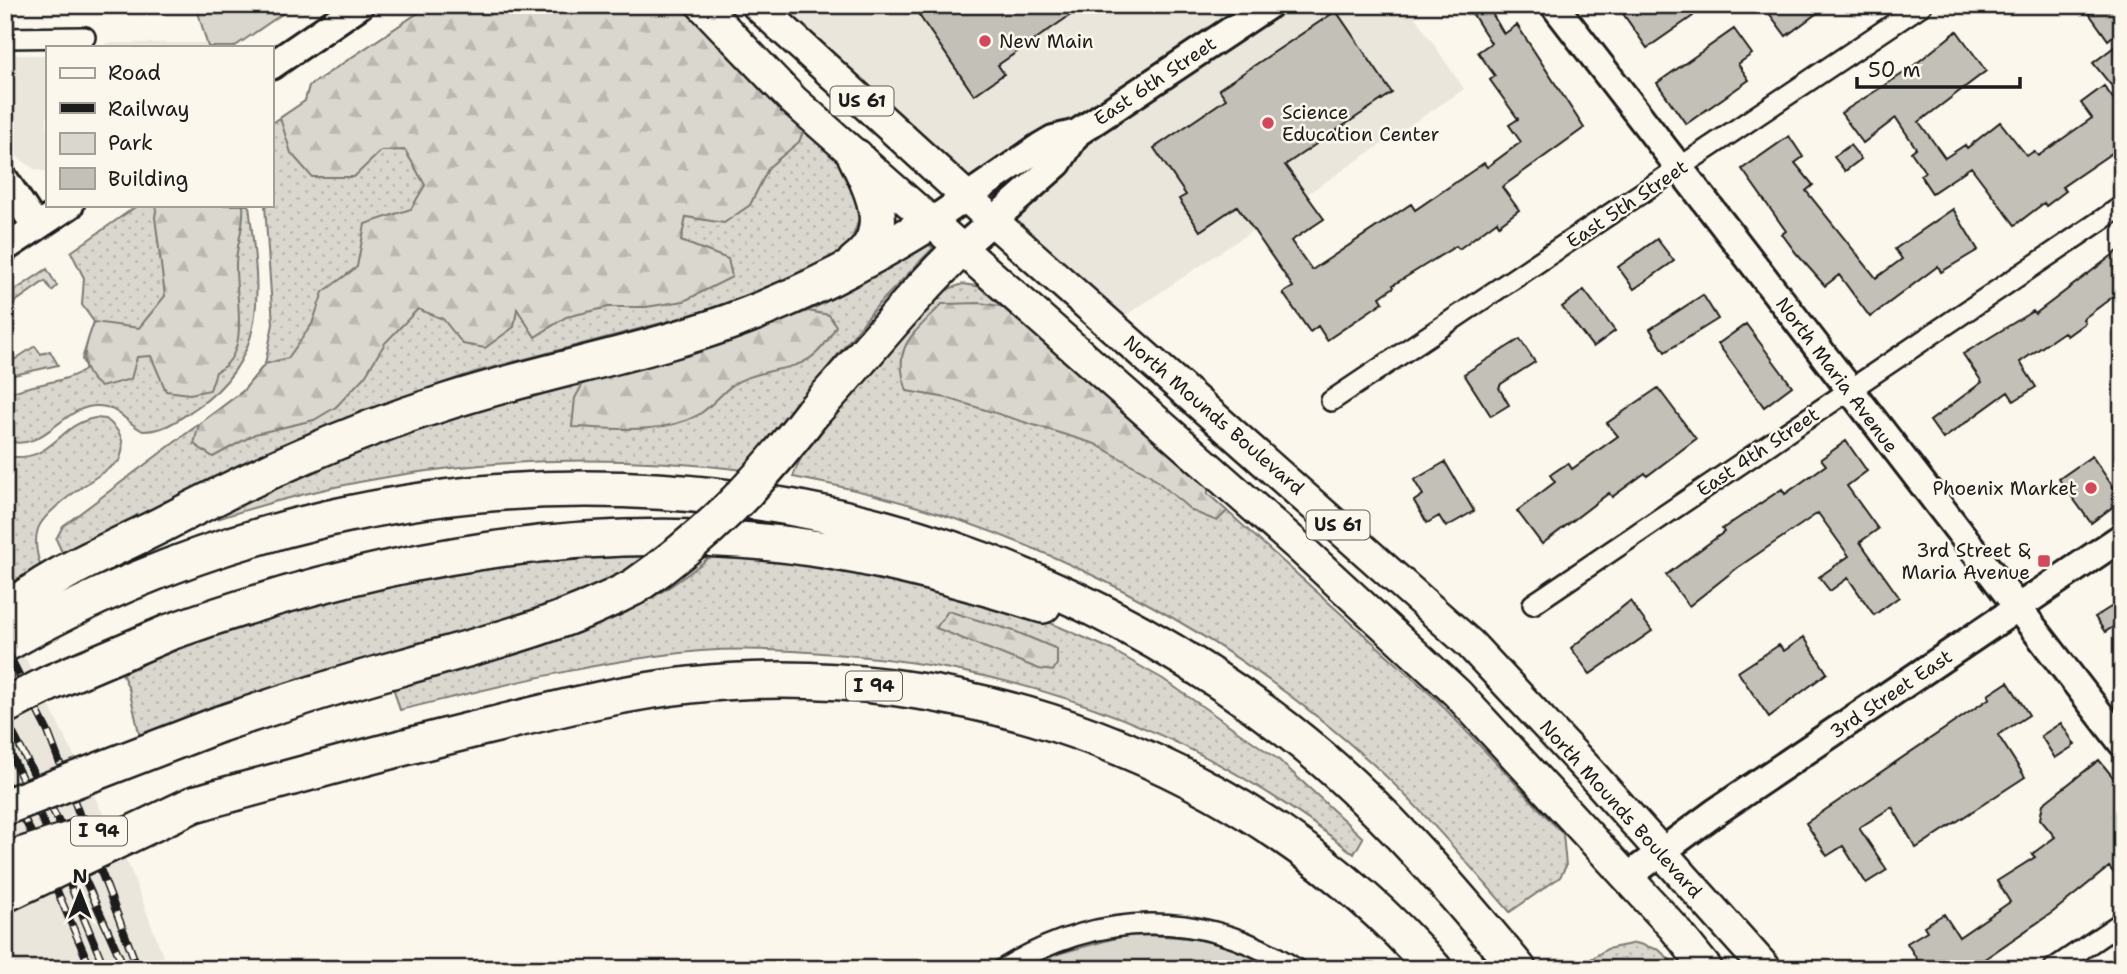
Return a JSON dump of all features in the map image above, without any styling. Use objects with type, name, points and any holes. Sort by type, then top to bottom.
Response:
[{"type":"highway","points":[[838,275],[871,250],[877,229],[877,206],[856,157]]},
{"type":"highway","points":[[5,614],[18,602],[115,548],[307,452],[440,403],[747,315],[838,275],[932,221]]},
{"type":"highway","points":[[5,807],[219,724],[349,682],[531,632],[582,613],[635,587],[719,522],[761,478],[812,413],[865,357],[921,289],[962,248]]},
{"type":"highway","points":[[5,644],[75,607],[134,581],[289,528],[383,506],[485,492],[633,489],[753,500],[900,532],[976,556],[1045,584],[1144,635],[1246,699],[1322,759],[1414,845],[1518,969]]},
{"type":"highway","points":[[5,706],[50,683],[170,632],[269,598],[410,563],[558,543],[678,539],[765,543],[887,561],[965,580],[1144,635]]},
{"type":"highway","name":"I 94","points":[[5,861],[194,804],[397,748],[647,691],[732,682],[800,681],[930,693],[1026,715],[1118,746],[1206,789],[1289,840],[1330,871],[1402,935],[1434,969]]},
{"type":"highway","points":[[5,894],[194,804]]},
{"type":"main road","name":"US 61","points":[[702,5],[793,100],[1298,546],[1457,693],[1674,928],[1707,969]]},
{"type":"main road","name":"North Mounds Boulevard","points":[[757,5],[993,221],[1470,644],[1766,969]]},
{"type":"street","points":[[273,65],[360,5]]},
{"type":"street","name":"East 6th Street","points":[[932,221],[1049,141],[1077,133],[1269,5]]},
{"type":"street","name":"North Maria Avenue","points":[[1553,5],[2122,743]]},
{"type":"street","name":"East 5th Street","points":[[1331,401],[1922,5]]},
{"type":"street","points":[[5,38],[85,37]]},
{"type":"street","name":"East 6th Street","points":[[962,248],[1063,158],[1077,133]]},
{"type":"street","points":[[5,180],[36,226]]},
{"type":"street","points":[[5,248],[68,206]]},
{"type":"street","name":"East 4th Street","points":[[1533,604],[2122,206]]},
{"type":"street","name":"3rd Street East","points":[[1626,878],[1717,811],[2122,537]]},
{"type":"street","points":[[2053,969],[2122,922]]},
{"type":"street","points":[[1003,969],[1037,950],[1075,934],[1099,928],[1147,924],[1193,927],[1221,933],[1251,943],[1296,969]]},
{"type":"shaded area","points":[[780,5],[1407,5],[1464,89],[1125,316]]},
{"type":"shaded area","points":[[105,43],[207,43],[208,46],[105,46]]},
{"type":"shaded area","points":[[5,55],[46,55],[46,172],[34,169],[12,153],[5,138]]},
{"type":"shaded area","points":[[5,617],[130,868],[168,969],[5,969]]},
{"type":"green space","points":[[196,5],[295,5],[235,46],[208,46]]},
{"type":"green space","points":[[430,5],[679,5],[852,171],[860,216],[848,250],[766,292],[692,315],[475,372],[395,400],[320,431],[66,561],[56,539],[63,526],[243,391],[265,364],[273,324],[265,206],[273,206],[273,123],[305,101],[309,86]]},
{"type":"green space","points":[[430,5],[678,5],[806,125],[799,142],[769,167],[750,205],[724,223],[686,217],[681,241],[728,259],[732,277],[684,301],[646,307],[609,307],[566,317],[535,337],[517,309],[514,327],[485,348],[463,344],[443,319],[418,309],[385,343],[365,376],[336,407],[314,420],[255,434],[213,457],[194,444],[199,424],[243,391],[265,364],[288,358],[312,324],[323,292],[357,267],[365,224],[411,209],[425,185],[405,150],[381,151],[354,177],[312,177],[291,153],[280,118],[305,101],[309,86]]},
{"type":"green space","points":[[137,206],[249,206],[255,263],[255,317],[249,342],[238,366],[221,388],[196,408],[158,429],[143,431],[111,409],[92,406],[79,410],[32,440],[19,443],[5,440],[5,395],[67,378],[86,369],[82,359],[94,322],[82,305],[84,278],[71,252]]},
{"type":"green space","points":[[157,206],[243,206],[236,265],[238,339],[227,364],[216,372],[210,390],[190,394],[166,391],[151,356],[137,357],[131,379],[101,387],[93,380],[85,365],[85,349],[94,322],[139,328],[165,296],[155,217]]},
{"type":"green space","points":[[924,241],[933,248],[877,306],[745,470],[610,461],[478,465],[348,484],[217,519],[214,508],[338,458],[528,396],[722,343],[808,311],[853,288]]},
{"type":"green space","points":[[47,269],[57,286],[52,291],[45,281],[5,309],[5,297]]},
{"type":"green space","points":[[963,284],[982,287],[992,294],[1208,486],[1208,494],[1437,700],[1563,834],[1566,866],[1560,877],[1510,912],[1427,818],[1374,765],[1311,712],[1245,663],[1175,620],[1103,580],[1029,547],[952,518],[873,495],[793,477],[801,457],[816,434],[858,382],[942,291]]},
{"type":"green space","points":[[980,303],[1006,307],[1208,486],[1208,494],[1227,511],[1217,521],[1192,511],[1150,475],[1095,444],[947,398],[907,391],[903,376],[903,352],[914,334],[942,304]]},
{"type":"green space","points":[[808,311],[829,315],[836,326],[817,353],[796,365],[738,382],[698,415],[652,428],[572,427],[575,398],[585,380],[722,343]]},
{"type":"green space","points":[[35,346],[41,354],[50,351],[58,365],[5,377],[5,366]]},
{"type":"green space","points":[[95,418],[106,419],[119,433],[122,449],[119,461],[51,511],[38,529],[36,540],[43,573],[5,596],[5,456],[34,454],[45,449],[71,428]]},
{"type":"green space","points":[[716,551],[833,565],[1046,621],[1108,648],[1163,679],[1279,760],[1363,838],[1354,854],[1296,811],[1236,774],[1174,741],[1109,714],[1043,692],[975,674],[906,662],[784,651],[701,651],[587,667],[400,710],[393,687],[522,652],[604,622],[644,603],[681,579]]},
{"type":"green space","points":[[660,553],[581,597],[140,737],[129,689],[119,666],[266,612],[518,558]]},
{"type":"green space","points":[[948,611],[1014,631],[1057,649],[1057,664],[1053,671],[1039,669],[936,628]]},
{"type":"green space","points":[[1127,935],[1167,936],[1220,944],[1254,958],[1272,969],[1030,969],[1050,956]]},
{"type":"green space","points":[[1636,943],[1659,950],[1680,969],[1575,969],[1607,949]]},
{"type":"building","name":"New Main","points":[[912,5],[1085,5],[998,65],[1004,74],[974,95]]},
{"type":"building","points":[[1467,5],[1487,5],[1504,34],[1517,25],[1584,128],[1502,187],[1519,210],[1499,225],[1497,221],[1459,249],[1456,246],[1393,285],[1394,287],[1380,297],[1383,302],[1327,340],[1318,326],[1310,332],[1283,293],[1293,287],[1237,206],[1200,231],[1179,199],[1186,195],[1154,148],[1226,99],[1219,89],[1336,11],[1392,93],[1285,165],[1324,219],[1291,241],[1312,270],[1411,204],[1415,210],[1484,163],[1487,167],[1521,142],[1509,125],[1518,119],[1490,80],[1495,76],[1478,52],[1491,43]]},
{"type":"building","points":[[1617,5],[1686,5],[1693,16],[1647,48]]},
{"type":"building","points":[[1763,5],[1828,5],[1786,36]]},
{"type":"building","points":[[2083,5],[2122,5],[2122,29],[2108,40]]},
{"type":"building","points":[[1734,29],[1752,54],[1738,64],[1749,80],[1686,124],[1657,83]]},
{"type":"building","points":[[1957,31],[1986,71],[1919,122],[1945,158],[1965,145],[1967,148],[2000,122],[2027,156],[2034,151],[2038,156],[2092,118],[2081,103],[2104,86],[2122,111],[2122,146],[2062,187],[2066,191],[2046,206],[2044,203],[2015,225],[1971,167],[1932,193],[1920,175],[1925,172],[1911,152],[1916,148],[1896,118],[1863,143],[1841,113],[1907,71]]},
{"type":"building","points":[[2122,41],[2122,99],[2093,63]]},
{"type":"building","points":[[1789,136],[1803,157],[1795,163],[1813,185],[1806,191],[1876,278],[1902,259],[1895,249],[1953,209],[1978,250],[1941,272],[1938,266],[1870,317],[1839,275],[1825,286],[1796,253],[1782,234],[1786,231],[1742,169]]},
{"type":"building","points":[[1850,145],[1861,159],[1845,171],[1834,157]]},
{"type":"building","points":[[1657,239],[1674,261],[1634,289],[1618,267]]},
{"type":"building","points":[[2122,248],[2122,290],[2083,319],[2085,323],[2067,336],[2064,332],[2020,362],[2036,387],[2014,401],[2008,392],[1943,439],[1930,421],[1982,382],[1963,354],[2033,311],[2035,314]]},
{"type":"building","points":[[1584,290],[1615,331],[1593,347],[1562,307]]},
{"type":"building","points":[[1703,295],[1718,319],[1665,352],[1650,329]]},
{"type":"building","points":[[1746,324],[1792,386],[1764,407],[1718,344]]},
{"type":"building","points":[[1520,339],[1535,362],[1501,384],[1499,388],[1509,405],[1491,416],[1464,374]]},
{"type":"building","points":[[1658,388],[1696,439],[1647,476],[1645,473],[1612,497],[1609,493],[1542,544],[1517,511],[1555,482],[1550,475],[1568,463],[1572,469],[1618,436],[1607,423]]},
{"type":"building","points":[[1846,441],[1867,471],[1847,486],[1878,529],[1860,542],[1899,597],[1874,615],[1848,578],[1830,591],[1819,577],[1849,556],[1818,513],[1737,568],[1689,606],[1666,575],[1724,532],[1722,529],[1782,489],[1785,494],[1826,465],[1821,459]]},
{"type":"building","name":"Phoenix Market","points":[[2092,456],[2122,500],[2091,523],[2059,479]]},
{"type":"building","points":[[1445,462],[1474,511],[1446,527],[1439,516],[1427,523],[1414,501],[1423,495],[1414,480]]},
{"type":"building","points":[[2122,600],[2122,621],[2105,632],[2095,617]]},
{"type":"building","points":[[1630,601],[1652,631],[1590,674],[1571,648]]},
{"type":"building","points":[[1804,637],[1827,673],[1769,717],[1738,672],[1779,645],[1784,651]]},
{"type":"building","points":[[2008,682],[2029,715],[1998,735],[2025,777],[1916,848],[1892,807],[1859,828],[1887,870],[1866,883],[1843,846],[1827,856],[1806,823],[1990,698],[1988,695]]},
{"type":"building","points":[[2061,723],[2075,745],[2055,758],[2041,736]]},
{"type":"building","points":[[2099,760],[2122,788],[2122,883],[2109,867],[2053,912],[1970,969],[1923,969],[1907,943],[1927,931],[1924,926],[1944,914],[1959,937],[2010,902],[1997,881],[2035,857],[2032,854],[2055,837],[2040,819],[2043,804]]},
{"type":"railway","points":[[5,647],[48,732],[138,969]]},
{"type":"railway","points":[[5,718],[62,828],[125,969]]},
{"type":"railway","points":[[5,743],[49,834],[105,969]]},
{"type":"railway","points":[[5,781],[35,840],[91,969]]},
{"type":"place","name":"New Main","points":[[985,41]]},
{"type":"place","name":"Science Education Center","points":[[1268,123]]},
{"type":"place","name":"Phoenix Market","points":[[2091,488]]},
{"type":"place","name":"3rd Street & Maria Avenue","points":[[2044,561]]}]
